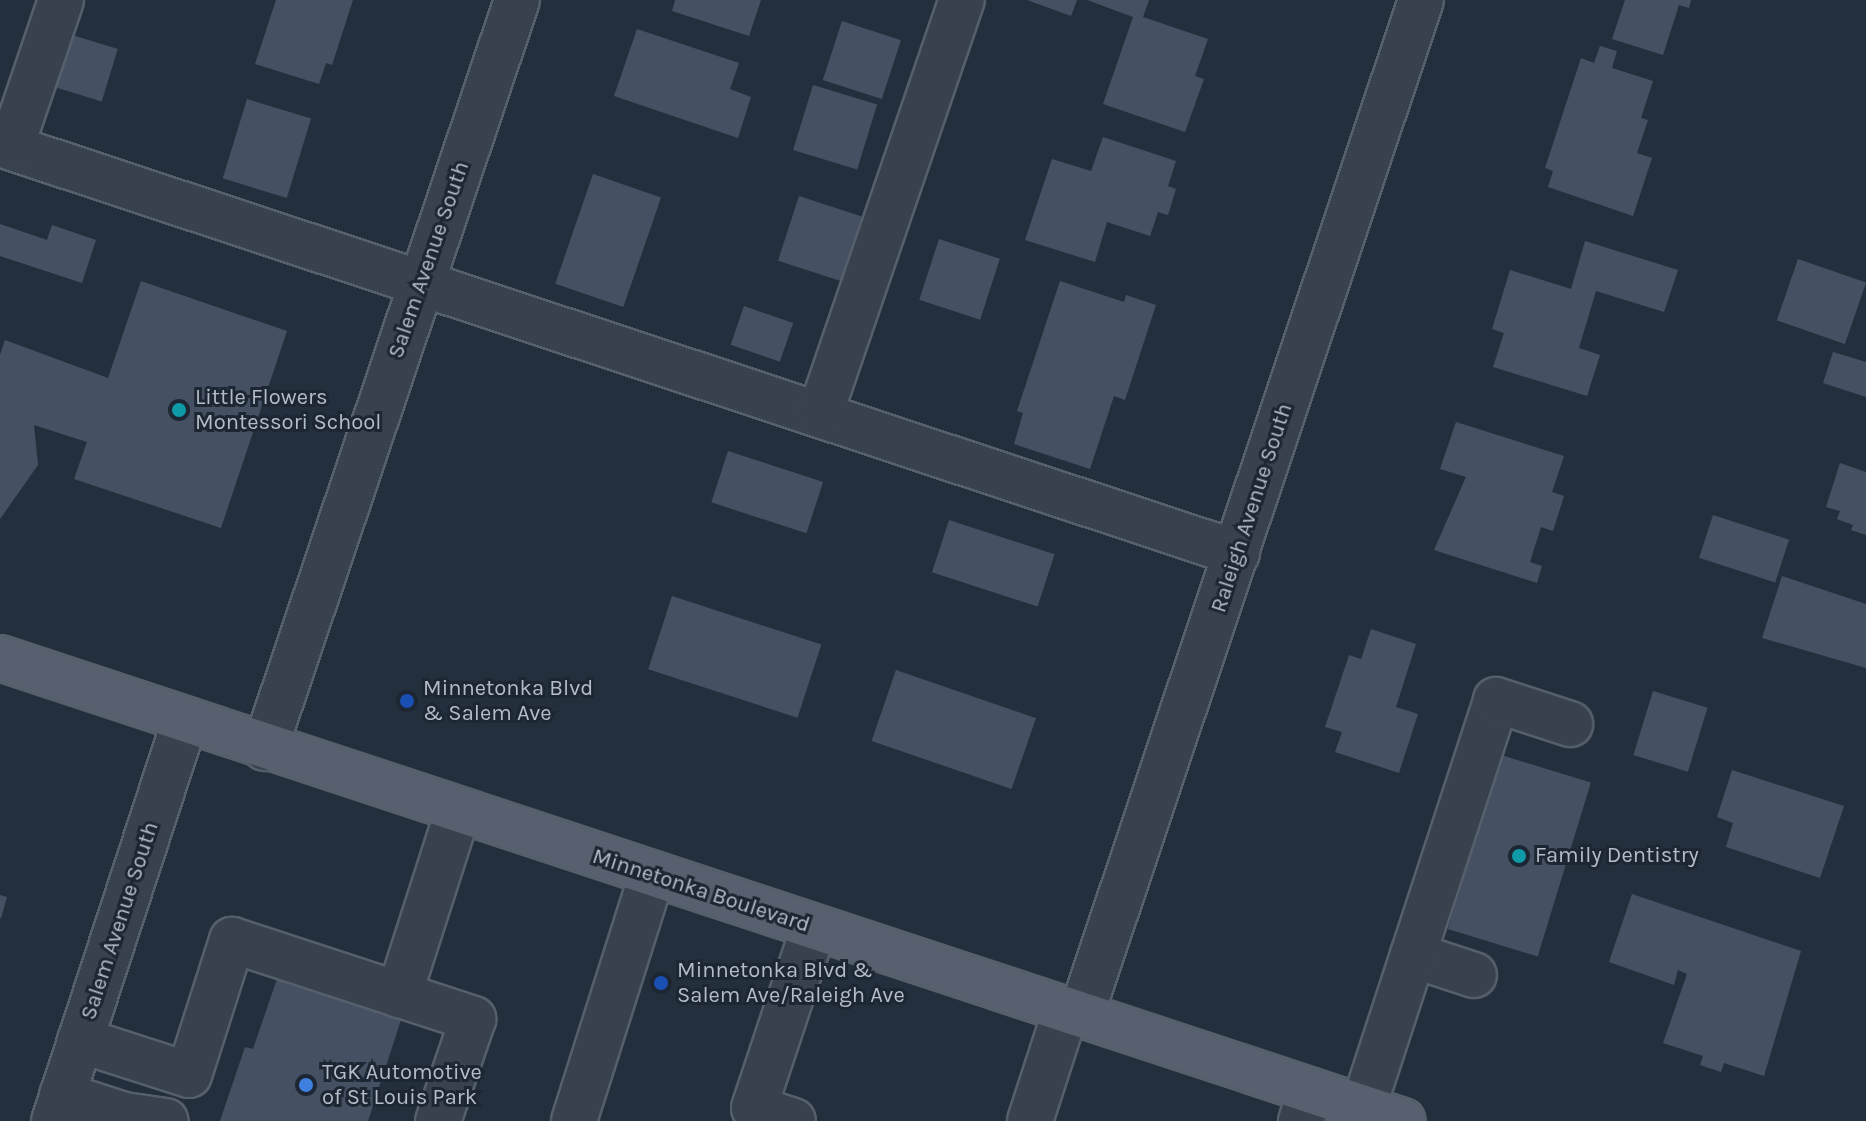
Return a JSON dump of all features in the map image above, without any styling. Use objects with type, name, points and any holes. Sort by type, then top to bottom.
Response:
[{"type":"main road","name":"Minnetonka Boulevard","points":[[0,658],[1074,1013],[1306,1106],[1383,1114]]},
{"type":"street","points":[[61,0],[6,146],[1237,553]]},
{"type":"street","name":"Salem Avenue South","points":[[265,748],[517,0]]},
{"type":"street","points":[[820,414],[962,0]]},
{"type":"street","name":"Raleigh Avenue South","points":[[1030,1121],[1074,1013],[1237,553],[1421,0]]},
{"type":"street","points":[[1383,1114],[1413,955],[1496,700],[1570,724]]},
{"type":"street","name":"Salem Avenue South","points":[[58,1108],[185,721]]},
{"type":"street","points":[[399,995],[458,811]]},
{"type":"street","points":[[574,1121],[652,875]]},
{"type":"street","points":[[793,1121],[754,1108],[814,928]]},
{"type":"street","points":[[174,1121],[232,940],[473,1019],[438,1121]]},
{"type":"street","points":[[1413,955],[1474,975]]},
{"type":"street","points":[[80,1040],[189,1075]]},
{"type":"street","points":[[58,1108],[166,1121]]},
{"type":"building","points":[[276,0],[353,0],[332,65],[326,63],[319,84],[255,64]]},
{"type":"building","points":[[675,0],[761,0],[749,36],[672,11]]},
{"type":"building","points":[[1027,0],[1077,0],[1071,16]]},
{"type":"building","points":[[1087,0],[1149,0],[1143,17],[1208,39],[1195,76],[1204,79],[1185,132],[1103,104],[1133,17]]},
{"type":"building","points":[[1625,0],[1691,0],[1689,8],[1679,5],[1663,55],[1612,39]]},
{"type":"building","points":[[842,21],[901,40],[882,99],[823,80]]},
{"type":"building","points":[[637,29],[739,63],[730,89],[751,97],[738,138],[614,96]]},
{"type":"building","points":[[69,34],[118,49],[102,102],[53,87]]},
{"type":"building","points":[[1600,46],[1617,51],[1612,68],[1653,81],[1641,118],[1648,120],[1637,153],[1652,158],[1633,216],[1548,187],[1553,171],[1545,168],[1581,58],[1594,63]]},
{"type":"building","points":[[813,85],[877,105],[857,170],[793,150]]},
{"type":"building","points":[[247,99],[311,119],[287,198],[223,178]]},
{"type":"building","points":[[1103,137],[1176,161],[1168,186],[1176,189],[1168,215],[1158,212],[1150,236],[1107,222],[1095,262],[1025,240],[1052,159],[1091,171]]},
{"type":"building","points":[[593,174],[661,197],[623,307],[555,284]]},
{"type":"building","points":[[799,196],[862,216],[841,281],[778,261]]},
{"type":"building","points":[[0,224],[47,240],[52,225],[96,240],[82,283],[0,256]]},
{"type":"building","points":[[939,239],[1000,259],[980,320],[919,300]]},
{"type":"building","points":[[1585,241],[1678,270],[1664,312],[1596,291],[1579,348],[1600,355],[1587,396],[1493,367],[1504,333],[1492,329],[1510,270],[1571,289]]},
{"type":"building","points":[[1798,259],[1866,282],[1845,344],[1777,320]]},
{"type":"building","name":"Little Flowers Montessori School","points":[[141,281],[287,331],[221,528],[74,479],[87,442],[34,425],[38,465],[0,519],[0,355],[5,340],[108,378]]},
{"type":"building","points":[[1060,281],[1124,302],[1126,295],[1156,305],[1125,400],[1114,396],[1090,469],[1014,444],[1023,413],[1017,411]]},
{"type":"building","points":[[744,306],[793,323],[780,362],[731,345]]},
{"type":"building","points":[[1833,352],[1866,362],[1866,397],[1823,383]]},
{"type":"building","points":[[1456,422],[1564,456],[1552,492],[1564,496],[1553,531],[1541,527],[1530,562],[1542,566],[1537,583],[1434,550],[1466,477],[1440,469]]},
{"type":"building","points":[[728,451],[823,482],[806,533],[711,502]]},
{"type":"building","points":[[1840,463],[1866,472],[1866,535],[1851,530],[1853,525],[1837,519],[1840,511],[1826,507]]},
{"type":"building","points":[[1713,515],[1789,540],[1775,583],[1699,558]]},
{"type":"building","points":[[949,520],[1055,554],[1038,607],[932,572]]},
{"type":"building","points":[[1782,576],[1866,604],[1866,668],[1762,638]]},
{"type":"building","points":[[672,596],[821,645],[798,718],[648,669]]},
{"type":"building","points":[[1371,629],[1416,644],[1396,707],[1418,714],[1399,773],[1335,752],[1342,732],[1325,727],[1349,655],[1361,659]]},
{"type":"building","points":[[896,670],[1036,718],[1012,789],[872,741]]},
{"type":"building","points":[[1653,691],[1708,708],[1688,772],[1633,755]]},
{"type":"building","name":"Family Dentistry","points":[[1501,755],[1591,782],[1538,957],[1448,929]]},
{"type":"building","points":[[1732,770],[1844,806],[1820,878],[1726,847],[1733,823],[1717,817]]},
{"type":"building","points":[[1632,894],[1801,951],[1764,1076],[1724,1063],[1721,1072],[1700,1065],[1703,1056],[1663,1043],[1687,974],[1678,970],[1674,985],[1609,962]]},
{"type":"building","points":[[0,895],[7,897],[1,918],[0,918]]},
{"type":"building","name":"TGK Automotive of St Louis Park","points":[[277,979],[401,1020],[368,1121],[220,1121],[245,1047],[253,1049]]},
{"type":"place","name":"Little Flowers Montessori School","points":[[179,410]]},
{"type":"place","name":"Minnetonka Blvd & Salem Ave","points":[[407,701]]},
{"type":"place","name":"Family Dentistry","points":[[1519,856]]},
{"type":"place","name":"Minnetonka Blvd & Salem Ave/Raleigh Ave","points":[[661,983]]},
{"type":"place","name":"TGK Automotive of St Louis Park","points":[[306,1085]]}]
